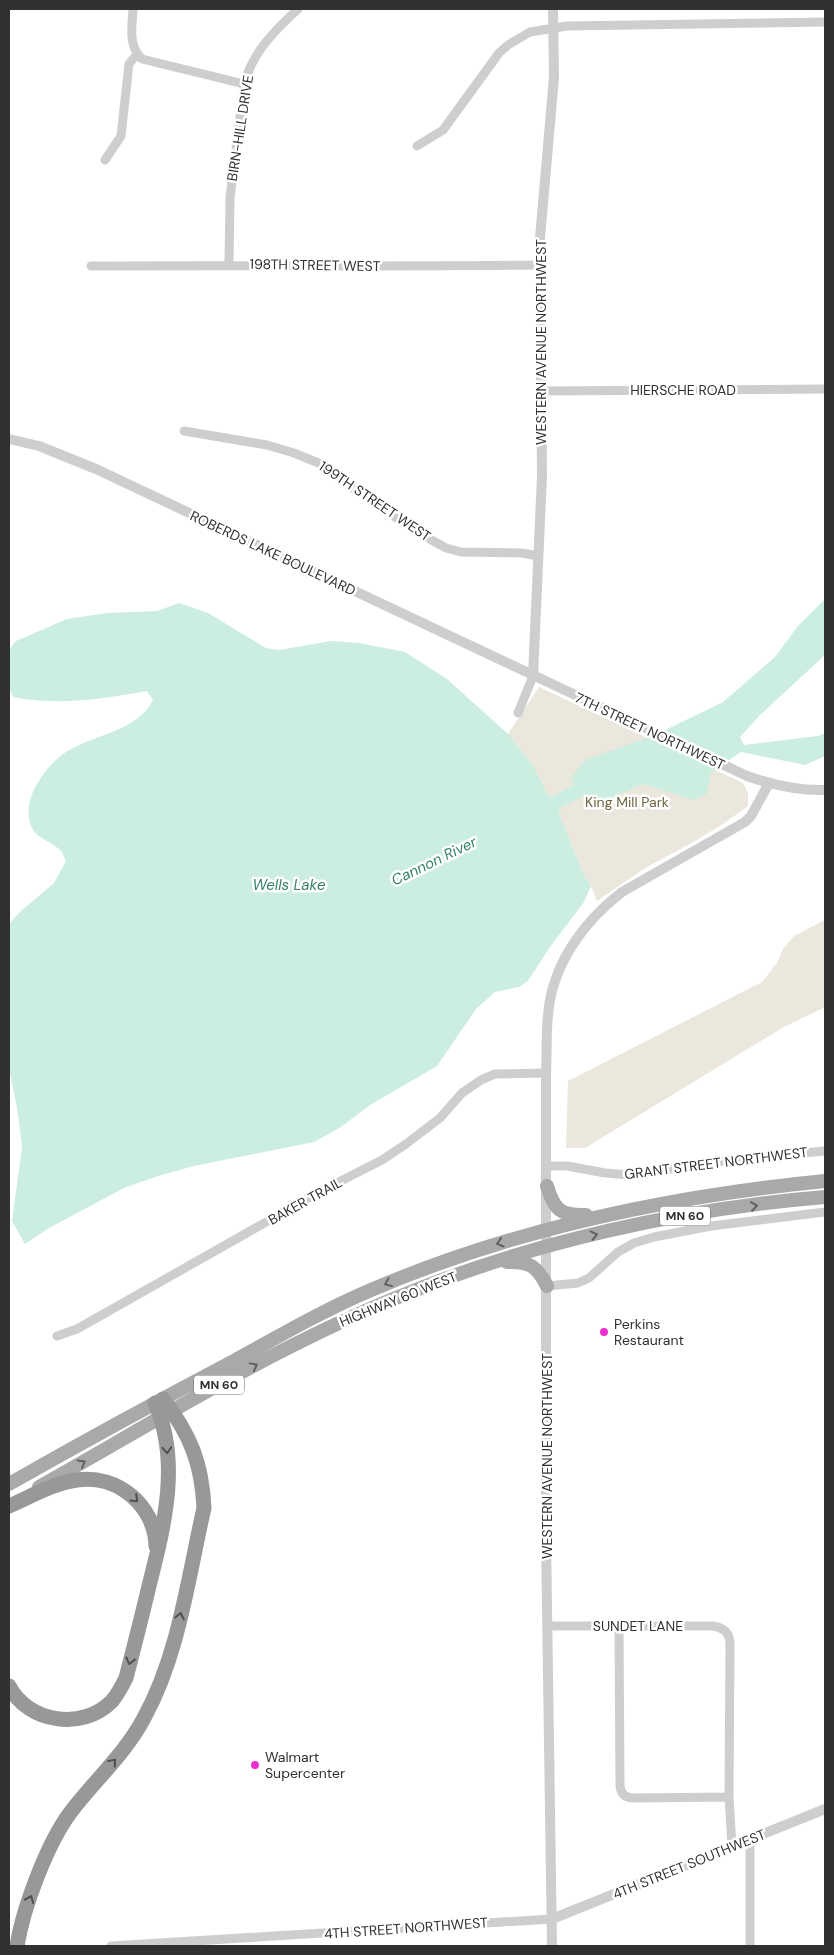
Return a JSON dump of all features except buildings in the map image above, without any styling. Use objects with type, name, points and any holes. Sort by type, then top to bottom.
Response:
[{"type":"highway","points":[[18,1946],[26,1909],[52,1844],[69,1814],[114,1761],[143,1721],[159,1691],[175,1640],[204,1508],[203,1487],[199,1467],[188,1435],[167,1414],[159,1401]]},
{"type":"highway","points":[[9,1686],[19,1701],[31,1710],[44,1716],[72,1720],[99,1710],[111,1702],[126,1678],[163,1532],[167,1500],[167,1414]]},
{"type":"highway","points":[[9,1505],[64,1483],[77,1480],[92,1479],[120,1487],[133,1496],[143,1507],[155,1533],[155,1563]]},
{"type":"main road","name":"HIGHWAY 60 WEST","points":[[9,1484],[159,1401],[360,1295],[433,1266],[546,1229],[617,1213],[698,1197],[825,1181]]},
{"type":"main road","points":[[547,1186],[554,1205],[563,1212],[581,1215],[617,1213]]},
{"type":"main road","name":"HIGHWAY 60 WEST","points":[[9,1505],[265,1360],[396,1297],[488,1264],[547,1246],[684,1216],[825,1197]]},
{"type":"main road","points":[[488,1264],[527,1263],[541,1274],[547,1286]]},
{"type":"street","points":[[133,9],[132,41],[137,54],[142,59],[244,84]]},
{"type":"street","name":"BIRN-HILL DRIVE","points":[[229,265],[230,198],[244,84],[248,70],[267,39],[298,9]]},
{"type":"street","name":"WESTERN AVENUE NORTHWEST","points":[[533,676],[542,476],[541,216],[554,77],[553,9]]},
{"type":"street","points":[[417,146],[443,130],[499,53],[530,32],[567,26],[825,22]]},
{"type":"street","points":[[105,160],[121,136],[129,64],[137,54]]},
{"type":"street","name":"198TH STREET WEST","points":[[91,266],[540,265]]},
{"type":"street","name":"HIERSCHE ROAD","points":[[542,391],[825,389]]},
{"type":"street","name":"199TH STREET WEST","points":[[184,431],[267,445],[294,452],[320,464],[417,532],[446,548],[461,552],[522,553],[538,556]]},
{"type":"street","name":"ROBERDS LAKE BOULEVARD","points":[[9,439],[48,449],[96,469],[533,676]]},
{"type":"street","points":[[518,713],[533,676]]},
{"type":"street","name":"7TH STREET NORTHWEST","points":[[533,676],[730,768],[769,783],[792,788],[825,790]]},
{"type":"street","name":"WESTERN AVENUE NORTHWEST","points":[[552,1946],[547,1626],[546,1073],[548,1014],[552,992],[567,954],[577,937],[604,906],[622,892],[745,822],[751,816],[769,783]]},
{"type":"street","name":"BAKER TRAIL","points":[[57,1336],[94,1320],[321,1191],[382,1160],[440,1118],[462,1093],[481,1080],[495,1074],[546,1073]]},
{"type":"street","name":"GRANT STREET NORTHWEST","points":[[547,1166],[566,1166],[605,1173],[630,1175],[737,1159],[825,1151]]},
{"type":"street","points":[[547,1286],[583,1281],[589,1278],[618,1252],[634,1243],[654,1237],[711,1226],[825,1212]]},
{"type":"street","name":"SUNDET LANE","points":[[547,1626],[713,1626],[727,1632],[730,1643],[729,1797]]},
{"type":"street","points":[[619,1626],[620,1786],[623,1794],[628,1798],[729,1797],[732,1846]]},
{"type":"street","name":"4TH STREET SOUTHWEST","points":[[552,1919],[825,1809]]},
{"type":"street","points":[[750,1839],[750,1946]]},
{"type":"street","name":"4TH STREET NORTHWEST","points":[[110,1946],[552,1919]]},
{"type":"green space","name":"King Mill Park","points":[[539,687],[743,783],[748,793],[748,806],[690,844],[645,868],[597,901],[583,873],[560,816],[557,803],[548,795],[533,765],[508,734]]},
{"type":"green space","points":[[825,920],[825,1007],[782,1028],[585,1148],[566,1148],[568,1081],[762,982],[777,963],[783,949],[794,936]]},
{"type":"water","points":[[825,599],[825,655],[760,715],[740,737],[744,745],[818,736],[825,733],[825,756],[805,765],[741,752],[711,772],[707,794],[694,800],[642,784],[612,798],[584,800],[571,778],[585,760],[655,735],[723,702],[775,657],[798,626]]},
{"type":"water","name":"Wells Lake","points":[[179,603],[208,613],[266,648],[279,650],[331,641],[359,643],[405,652],[447,679],[508,734],[533,765],[548,795],[557,803],[560,816],[583,873],[591,886],[584,902],[550,947],[528,981],[519,987],[495,992],[476,1009],[437,1066],[370,1105],[341,1127],[314,1142],[194,1166],[124,1188],[49,1228],[25,1244],[12,1221],[22,1147],[18,1113],[9,1069],[9,924],[22,910],[54,883],[66,861],[58,848],[33,830],[29,820],[31,797],[49,767],[66,752],[126,726],[146,711],[153,700],[147,691],[114,697],[63,701],[30,700],[13,697],[9,688],[9,650],[16,641],[67,619],[108,613],[157,611]]},
{"type":"waterway","name":"Cannon River","points":[[540,811],[579,790],[597,784]]},
{"type":"place","name":"Perkins Restaurant","points":[[604,1332]]},
{"type":"place","name":"Walmart Supercenter","points":[[255,1765]]}]
